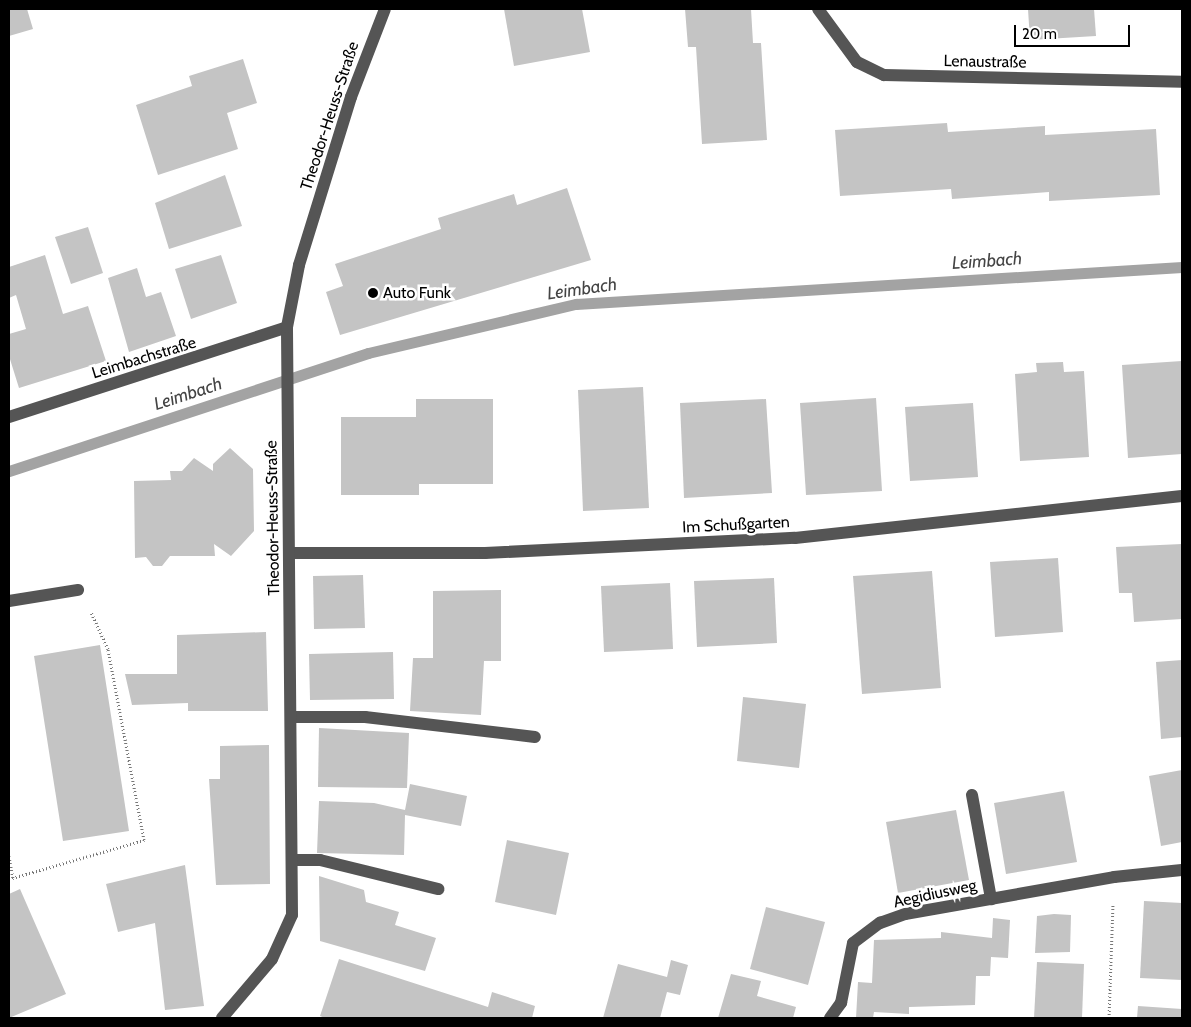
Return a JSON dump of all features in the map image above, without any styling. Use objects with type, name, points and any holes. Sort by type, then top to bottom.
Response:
[{"type":"street","name":"Theodor-Heuss-Straße","points":[[222,1018],[284,940],[292,915],[294,860],[285,366],[287,327],[300,265],[351,97],[385,9]]},
{"type":"street","name":"Lenaustraße","points":[[818,9],[857,62],[884,75],[1182,82]]},
{"type":"street","name":"Leimbachstraße","points":[[9,417],[287,327]]},
{"type":"street","name":"Im Schußgarten","points":[[289,553],[485,553],[796,538],[1182,496]]},
{"type":"street","points":[[9,601],[78,590]]},
{"type":"street","points":[[292,717],[365,717],[535,737]]},
{"type":"street","name":"Aegidiusweg","points":[[972,795],[991,899]]},
{"type":"street","points":[[294,860],[320,860],[438,889]]},
{"type":"street","name":"Aegidiusweg","points":[[830,1018],[841,1003],[847,960],[853,943],[864,931],[905,914],[1114,877],[1182,870]]},
{"type":"path","points":[[9,879],[144,840],[101,630]]},
{"type":"path","points":[[9,856],[13,878]]},
{"type":"path","points":[[1109,1018],[1114,877]]},
{"type":"building","points":[[9,9],[27,9],[33,29],[9,36]]},
{"type":"building","points":[[504,9],[582,9],[590,52],[514,66]]},
{"type":"building","points":[[685,9],[751,9],[753,43],[761,43],[767,140],[702,144],[696,47],[688,47]]},
{"type":"building","points":[[1028,9],[1094,9],[1096,36],[1030,40]]},
{"type":"building","points":[[243,59],[257,103],[227,113],[238,149],[158,175],[136,105],[192,86],[189,76]]},
{"type":"building","points":[[947,123],[948,132],[1045,126],[1045,135],[1156,129],[1160,195],[1049,201],[1049,192],[952,199],[951,189],[840,196],[835,130]]},
{"type":"building","points":[[225,175],[242,226],[169,249],[155,203]]},
{"type":"building","points":[[567,188],[591,260],[340,335],[326,292],[343,286],[335,264],[441,229],[438,218],[514,194],[517,205]]},
{"type":"building","points":[[88,227],[103,273],[71,284],[55,237]]},
{"type":"building","points":[[45,255],[63,314],[88,306],[106,361],[19,388],[9,356],[9,334],[26,329],[16,295],[9,298],[9,267]]},
{"type":"building","points":[[221,255],[237,303],[191,319],[175,269]]},
{"type":"building","points":[[137,268],[146,297],[161,292],[176,336],[129,352],[108,278]]},
{"type":"building","points":[[1182,361],[1182,454],[1128,458],[1122,365]]},
{"type":"building","points":[[1063,362],[1064,372],[1084,371],[1089,457],[1020,461],[1015,374],[1037,372],[1036,363]]},
{"type":"building","points":[[643,387],[649,508],[583,511],[578,390]]},
{"type":"building","points":[[876,398],[882,491],[806,495],[800,403]]},
{"type":"building","points":[[416,399],[493,399],[493,484],[419,484],[419,495],[341,495],[341,417],[416,417]]},
{"type":"building","points":[[766,399],[772,493],[684,498],[680,403]]},
{"type":"building","points":[[973,403],[978,477],[910,481],[905,407]]},
{"type":"building","points":[[230,448],[253,469],[254,531],[231,556],[214,544],[215,556],[170,556],[162,566],[153,566],[146,557],[135,558],[134,481],[171,480],[170,471],[182,471],[194,458],[213,471],[213,464]]},
{"type":"building","points":[[1182,544],[1182,619],[1134,622],[1132,593],[1119,593],[1116,547]]},
{"type":"building","points":[[1058,558],[1063,632],[995,637],[990,562]]},
{"type":"building","points":[[932,571],[941,688],[862,694],[853,576]]},
{"type":"building","points":[[363,575],[365,628],[314,629],[313,576]]},
{"type":"building","points":[[774,578],[777,643],[697,647],[694,581]]},
{"type":"building","points":[[670,583],[673,649],[604,652],[601,586]]},
{"type":"building","points":[[501,590],[501,661],[484,661],[481,715],[410,711],[413,658],[433,658],[433,591]]},
{"type":"building","points":[[266,632],[268,711],[188,711],[188,703],[132,705],[125,674],[177,674],[177,635]]},
{"type":"building","points":[[100,645],[129,831],[63,841],[34,656]]},
{"type":"building","points":[[393,652],[394,699],[310,700],[309,654]]},
{"type":"building","points":[[1182,660],[1182,737],[1161,739],[1156,662]]},
{"type":"building","points":[[743,697],[806,704],[799,768],[737,761]]},
{"type":"building","points":[[319,728],[409,733],[407,788],[318,787]]},
{"type":"building","points":[[269,745],[270,884],[216,885],[209,779],[220,779],[220,746]]},
{"type":"building","points":[[1182,770],[1182,842],[1161,846],[1149,776]]},
{"type":"building","points":[[410,784],[467,796],[461,826],[405,815],[404,855],[317,853],[319,801],[374,803],[405,810]]},
{"type":"building","points":[[1064,791],[1077,862],[1006,874],[994,803]]},
{"type":"building","points":[[956,810],[969,880],[898,893],[886,822]]},
{"type":"building","points":[[507,840],[569,853],[556,915],[495,902]]},
{"type":"building","points":[[185,865],[204,1006],[165,1010],[155,923],[118,932],[106,884]]},
{"type":"building","points":[[319,876],[364,890],[366,902],[399,912],[395,925],[436,938],[425,971],[320,941]]},
{"type":"building","points":[[20,889],[66,994],[9,1018],[9,894]]},
{"type":"building","points":[[1144,901],[1182,903],[1182,980],[1140,978]]},
{"type":"building","points":[[766,907],[825,922],[808,985],[750,969]]},
{"type":"building","points":[[1071,915],[1070,952],[1035,953],[1037,916]]},
{"type":"building","points":[[993,918],[1010,920],[1008,958],[991,957],[990,976],[976,976],[975,1005],[909,1007],[909,1014],[874,1012],[873,1018],[856,1018],[858,982],[872,983],[874,940],[941,938],[941,932],[992,938]]},
{"type":"building","points":[[339,959],[488,1007],[492,992],[535,1006],[532,1018],[325,1018],[320,1016]]},
{"type":"building","points":[[671,960],[688,965],[680,995],[667,992],[660,1018],[603,1018],[618,964],[667,977]]},
{"type":"building","points":[[1037,962],[1084,964],[1082,1018],[1034,1018]]},
{"type":"building","points":[[731,974],[761,981],[757,996],[796,1007],[793,1018],[718,1018]]},
{"type":"building","points":[[1138,1006],[1182,1009],[1182,1018],[1137,1018]]},
{"type":"waterway","name":"Leimbach","points":[[9,471],[368,353],[576,304],[1182,267]]},
{"type":"place","name":"Auto Funk","points":[[373,293]]}]
